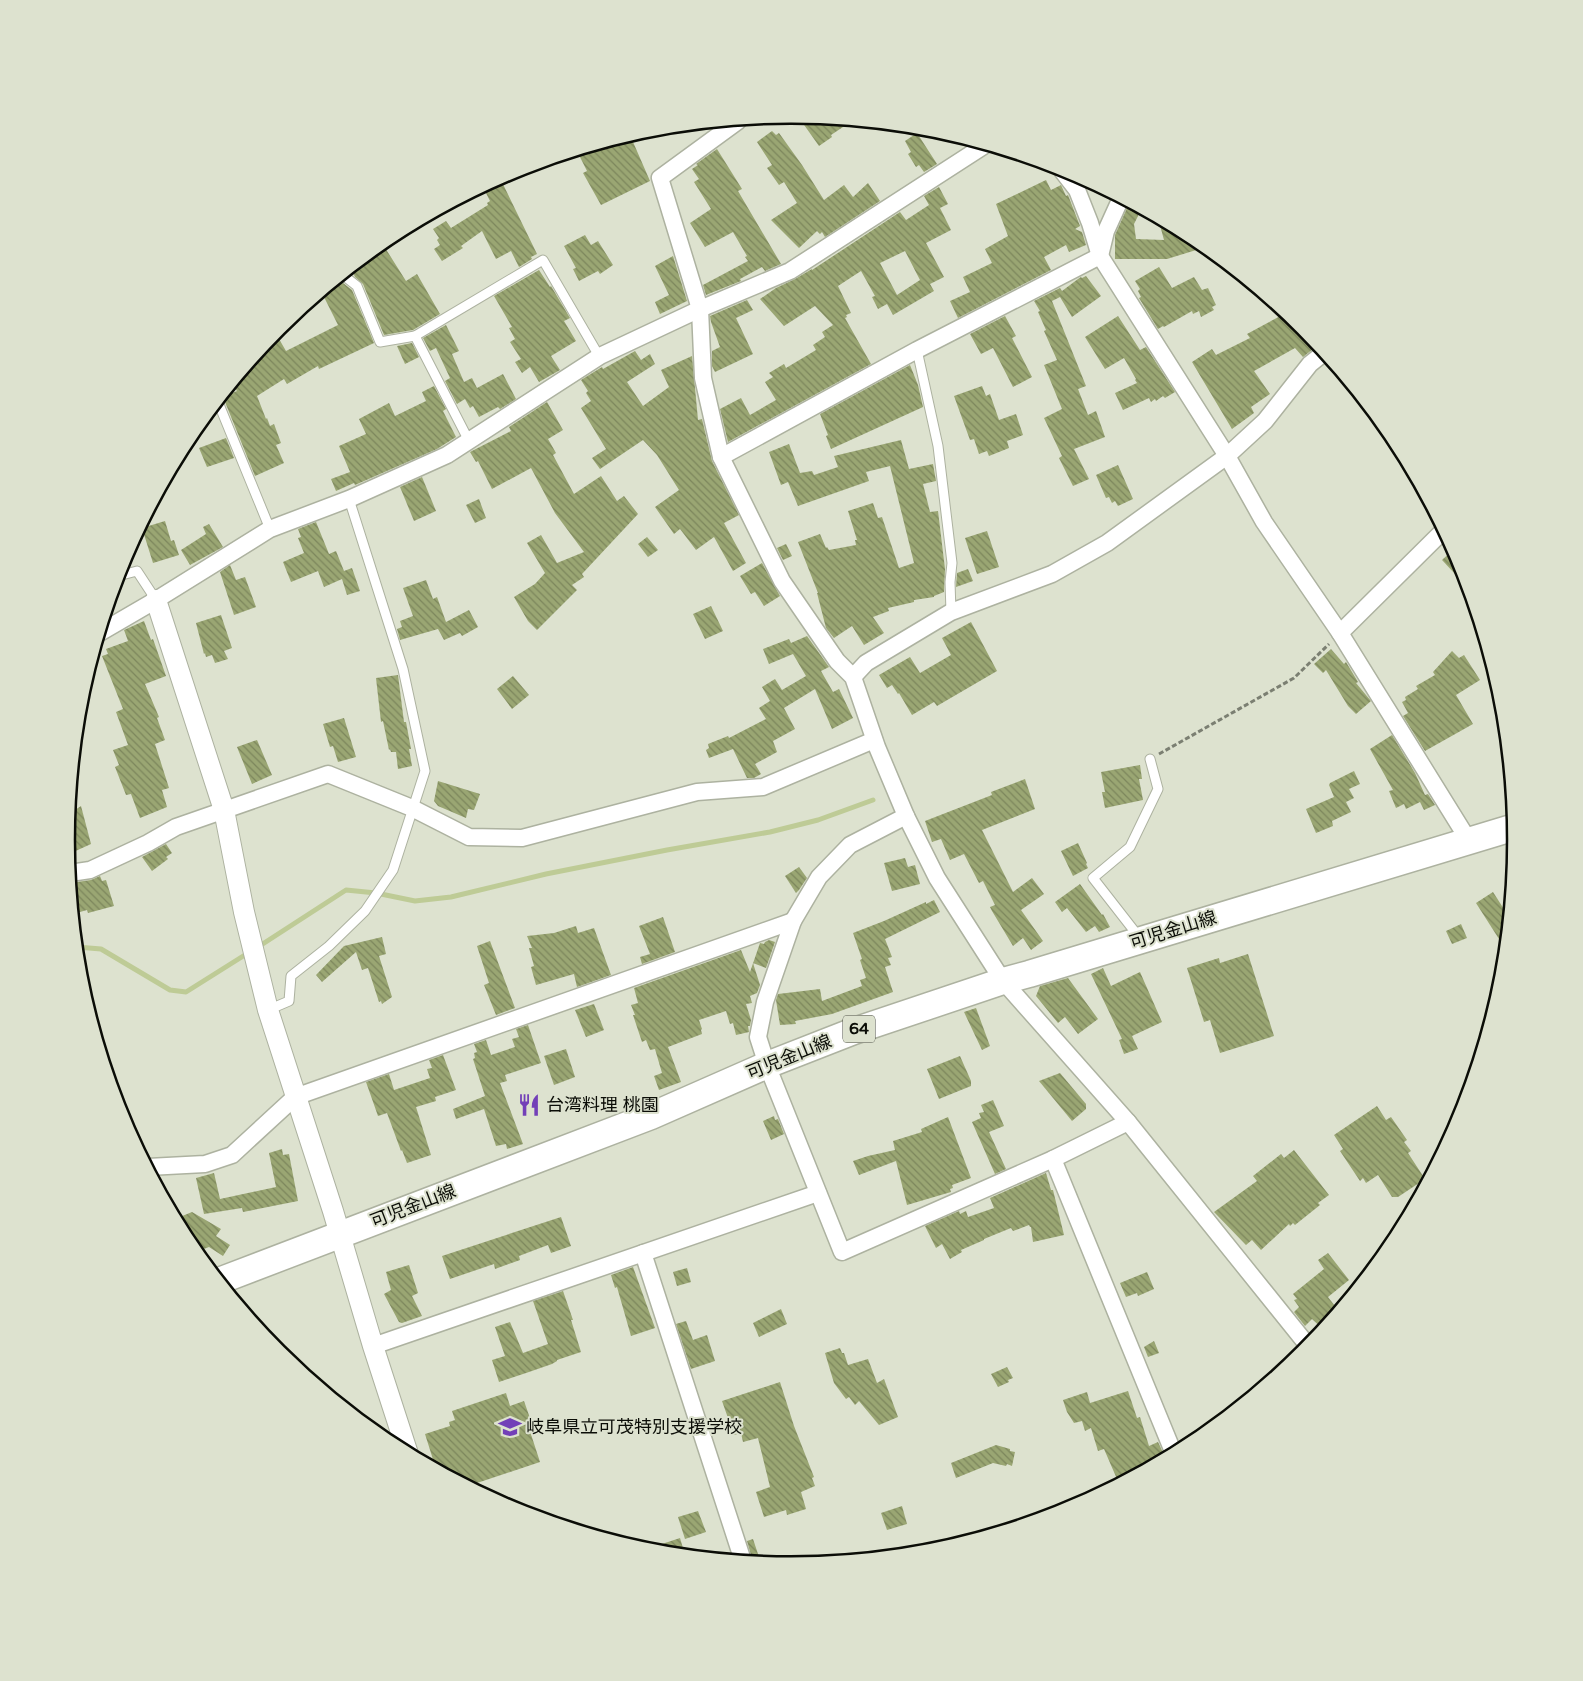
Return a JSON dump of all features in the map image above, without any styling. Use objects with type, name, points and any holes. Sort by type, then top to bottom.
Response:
[{"type":"main road","name":"可児金山線","points":[[225,1279],[651,1116],[767,1065],[854,1031],[1003,980],[1029,974],[1469,842],[1508,829]]},
{"type":"street","points":[[728,127],[660,178],[700,309],[703,378],[721,457],[782,581],[838,662],[853,677],[874,740],[906,816],[937,878],[1003,980],[1128,1122],[1304,1341]]},
{"type":"street","points":[[107,628],[270,530],[350,499],[447,455],[599,356],[700,309],[790,271],[979,149]]},
{"type":"street","points":[[1070,181],[1077,190],[1100,256],[1227,456],[1264,522],[1340,633],[1469,842]]},
{"type":"street","points":[[721,457],[917,350],[1100,256],[1106,231],[1118,204]]},
{"type":"street","points":[[853,677],[866,663],[951,612],[1052,574],[1107,543],[1227,456],[1265,421],[1310,364],[1319,356]]},
{"type":"street","points":[[1340,633],[1439,535]]},
{"type":"street","points":[[156,600],[224,810],[244,912],[268,1010],[404,1443]]},
{"type":"street","points":[[76,872],[90,870],[148,843],[176,827],[328,774],[412,808],[469,837],[522,838],[697,792],[763,787],[874,740]]},
{"type":"street","points":[[906,816],[850,845],[819,877],[793,921],[765,1002],[758,1037],[767,1065],[842,1252],[1053,1159],[1128,1122]]},
{"type":"street","points":[[154,1167],[205,1164],[232,1156],[295,1097],[793,921]]},
{"type":"street","points":[[1053,1159],[1171,1448]]},
{"type":"street","points":[[373,1346],[818,1193]]},
{"type":"street","points":[[643,1253],[741,1555]]},
{"type":"lane","points":[[347,278],[357,286],[380,342],[415,336],[543,260],[599,356]]},
{"type":"lane","points":[[415,336],[469,441]]},
{"type":"lane","points":[[917,350],[938,446],[952,563],[950,582],[951,612]]},
{"type":"lane","points":[[220,408],[270,530]]},
{"type":"lane","points":[[268,1010],[289,1000],[292,976],[329,946],[365,911],[392,870],[425,771],[403,668],[350,499]]},
{"type":"lane","points":[[127,574],[137,571],[156,600]]},
{"type":"lane","points":[[1142,940],[1092,878],[1130,848],[1158,789],[1150,758]]},
{"type":"path","points":[[1150,758],[1294,678],[1340,633]]},
{"type":"building","points":[[804,125],[844,126],[831,135],[832,137],[819,146]]},
{"type":"building","points":[[772,131],[776,135],[779,133],[824,200],[844,185],[853,197],[868,183],[880,201],[825,237],[822,232],[820,234],[817,231],[799,248],[771,220],[797,203],[784,182],[779,185],[767,168],[772,165],[757,142]]},
{"type":"building","points":[[914,135],[919,136],[937,164],[924,172],[919,165],[916,167],[908,154],[911,152],[905,141]]},
{"type":"building","points":[[633,142],[650,181],[601,205],[583,173],[587,171],[580,156]]},
{"type":"building","points":[[717,149],[742,189],[738,191],[781,264],[765,271],[762,267],[740,279],[741,281],[706,295],[703,285],[748,261],[733,232],[705,247],[690,223],[711,209],[694,182],[699,179],[692,169]]},
{"type":"building","points":[[1046,180],[1051,190],[1061,185],[1066,196],[1068,195],[1080,226],[1075,229],[1082,232],[1086,245],[1069,252],[1066,245],[1044,257],[1051,270],[958,318],[950,301],[970,292],[963,277],[992,263],[985,249],[1008,236],[996,204]]},
{"type":"building","points":[[503,185],[537,254],[519,267],[511,251],[496,259],[482,231],[461,246],[463,248],[442,261],[434,249],[440,245],[437,240],[439,238],[433,229],[446,221],[451,228],[488,205],[487,203],[490,201],[486,193]]},
{"type":"building","points":[[939,187],[948,204],[940,208],[951,230],[926,243],[944,277],[930,284],[934,291],[893,315],[887,304],[878,309],[872,297],[875,296],[861,271],[838,286],[851,313],[846,315],[847,317],[845,318],[871,364],[728,442],[720,409],[741,398],[750,415],[776,400],[765,382],[773,377],[769,373],[784,364],[786,368],[816,350],[813,345],[825,337],[822,332],[833,325],[815,306],[784,326],[760,299],[776,288],[812,270],[900,212],[906,220],[929,205],[924,196]],"holes":[[[905,251],[920,280],[897,295],[880,263]]]},
{"type":"building","points":[[1127,208],[1139,214],[1134,224],[1136,239],[1164,240],[1160,226],[1197,250],[1167,259],[1115,259],[1115,235]]},
{"type":"building","points":[[585,235],[591,245],[598,241],[613,265],[600,274],[598,271],[579,281],[573,269],[576,268],[564,246]]},
{"type":"building","points":[[386,250],[406,281],[417,274],[440,314],[413,330],[384,335],[363,284],[353,273]]},
{"type":"building","points":[[673,256],[687,301],[660,314],[655,302],[669,295],[655,266]]},
{"type":"building","points":[[1159,267],[1172,288],[1194,277],[1202,290],[1208,288],[1216,305],[1212,307],[1214,310],[1201,317],[1199,311],[1193,314],[1192,311],[1158,329],[1139,298],[1141,297],[1138,291],[1140,289],[1135,281]]},
{"type":"building","points":[[539,270],[570,318],[564,321],[576,341],[551,356],[560,370],[539,382],[530,367],[522,373],[515,362],[521,359],[510,342],[515,339],[509,328],[512,327],[494,296]]},
{"type":"building","points":[[1086,276],[1101,296],[1072,317],[1060,297],[1052,301],[1086,386],[1078,389],[1088,415],[1096,411],[1105,437],[1074,449],[1089,479],[1073,486],[1059,458],[1062,456],[1044,418],[1062,409],[1044,365],[1057,360],[1044,331],[1046,330],[1038,312],[1040,311],[1034,301],[1060,288],[1062,291],[1081,277]]},
{"type":"building","points":[[343,283],[352,290],[374,343],[319,369],[318,366],[287,384],[284,379],[257,396],[270,426],[274,424],[281,443],[276,445],[284,463],[255,476],[225,402],[232,393],[237,391],[235,389],[280,340],[286,351],[338,325],[324,298]]},
{"type":"building","points":[[747,300],[753,310],[736,318],[753,354],[715,372],[712,366],[712,351],[720,347],[710,316]]},
{"type":"building","points":[[1005,316],[1016,336],[1012,338],[1032,377],[1013,387],[993,348],[981,354],[970,334]]},
{"type":"building","points":[[1118,316],[1140,350],[1146,347],[1175,392],[1165,398],[1163,396],[1156,401],[1155,399],[1151,402],[1149,398],[1123,410],[1115,393],[1137,383],[1136,379],[1124,358],[1105,369],[1085,337]]},
{"type":"building","points":[[1279,317],[1312,349],[1303,357],[1295,348],[1254,371],[1270,394],[1251,407],[1254,413],[1232,429],[1192,362],[1212,349],[1216,355],[1250,338],[1247,334]]},
{"type":"building","points":[[446,325],[459,351],[452,354],[464,382],[472,378],[477,388],[503,374],[516,399],[500,409],[498,407],[479,417],[473,406],[470,408],[465,399],[457,404],[445,381],[450,378],[436,348],[430,351],[423,338]]},
{"type":"building","points":[[412,343],[419,357],[405,364],[397,346]]},
{"type":"building","points":[[635,351],[641,360],[650,354],[655,364],[627,382],[643,406],[669,387],[661,370],[692,356],[698,420],[702,419],[712,461],[739,515],[724,523],[746,563],[733,571],[714,537],[696,550],[680,529],[674,534],[655,507],[679,490],[657,455],[643,440],[600,469],[592,458],[606,449],[581,408],[591,401],[586,393],[588,391],[581,380],[602,367],[603,369]]},
{"type":"building","points":[[910,365],[918,385],[923,407],[831,449],[820,414]]},
{"type":"building","points":[[434,386],[446,409],[443,411],[456,437],[437,449],[355,485],[354,483],[336,491],[331,479],[350,472],[339,446],[366,434],[359,419],[389,403],[395,416],[426,401],[422,392]]},
{"type":"building","points":[[982,386],[986,396],[990,394],[999,420],[1016,414],[1023,435],[1007,441],[1009,448],[989,456],[987,451],[979,454],[974,439],[970,440],[954,396]]},
{"type":"building","points":[[547,402],[563,430],[548,439],[556,453],[553,455],[574,494],[601,476],[617,501],[624,496],[638,514],[582,574],[584,577],[572,585],[577,590],[537,630],[528,621],[514,597],[535,584],[545,573],[527,543],[541,535],[557,563],[584,552],[555,513],[531,468],[492,489],[478,461],[476,462],[470,452],[511,431],[509,427]]},
{"type":"building","points":[[226,438],[234,458],[207,467],[199,448]]},
{"type":"building","points":[[901,440],[909,469],[933,464],[936,481],[923,484],[930,512],[938,511],[945,569],[944,592],[934,597],[914,600],[914,602],[888,608],[889,611],[873,617],[884,633],[864,645],[852,626],[834,638],[826,628],[818,593],[798,542],[820,534],[826,548],[829,550],[856,545],[855,540],[857,540],[848,511],[873,503],[878,518],[882,517],[899,568],[914,563],[890,466],[866,472],[869,481],[798,506],[788,482],[781,485],[769,452],[789,444],[800,473],[812,471],[814,475],[838,467],[834,456]]},
{"type":"building","points":[[1118,465],[1133,499],[1118,506],[1115,501],[1112,503],[1109,497],[1106,498],[1096,475]]},
{"type":"building","points":[[422,477],[436,511],[414,521],[400,487]]},
{"type":"building","points":[[479,499],[486,518],[475,523],[466,505]]},
{"type":"building","points":[[165,521],[171,541],[174,540],[179,555],[153,563],[144,535],[148,526]]},
{"type":"building","points":[[316,522],[329,554],[336,551],[344,571],[352,568],[360,591],[347,595],[342,579],[324,587],[318,571],[291,582],[283,562],[304,553],[298,538],[301,537],[298,529]]},
{"type":"building","points":[[209,524],[223,547],[190,565],[181,550],[206,534],[203,527]]},
{"type":"building","points":[[987,531],[999,567],[977,574],[965,538]]},
{"type":"building","points":[[647,537],[658,550],[648,557],[638,544]]},
{"type":"building","points":[[786,544],[792,556],[783,560],[777,548]]},
{"type":"building","points":[[1448,555],[1457,576],[1442,560]]},
{"type":"building","points":[[762,563],[780,596],[764,606],[755,592],[751,594],[740,576]]},
{"type":"building","points":[[230,565],[236,580],[245,577],[256,607],[234,615],[220,572]]},
{"type":"building","points":[[968,569],[973,581],[956,587],[957,573]]},
{"type":"building","points":[[426,580],[433,599],[437,597],[446,622],[469,610],[478,627],[462,636],[460,633],[444,640],[438,629],[400,640],[397,629],[402,627],[400,621],[413,616],[403,588]]},
{"type":"building","points":[[711,606],[723,631],[705,639],[693,614]]},
{"type":"building","points":[[221,615],[232,648],[224,651],[228,659],[215,663],[212,655],[206,657],[204,654],[196,623]]},
{"type":"building","points":[[144,621],[151,640],[153,639],[166,676],[145,684],[159,717],[157,718],[165,740],[155,744],[169,788],[162,790],[167,807],[140,818],[131,794],[126,795],[115,767],[119,765],[113,750],[128,745],[116,712],[123,709],[102,656],[108,654],[106,649],[128,641],[124,630]]},
{"type":"building","points":[[971,622],[997,671],[937,706],[934,702],[912,715],[899,693],[892,685],[887,688],[879,675],[910,657],[920,673],[951,655],[942,638]]},
{"type":"building","points":[[807,636],[829,667],[821,671],[833,692],[839,689],[853,718],[832,729],[815,689],[784,708],[795,729],[773,741],[777,752],[755,764],[761,774],[754,778],[747,778],[733,749],[709,758],[706,750],[709,748],[708,744],[728,736],[729,738],[766,719],[759,708],[770,701],[762,687],[775,679],[782,690],[806,676],[793,654],[769,664],[763,649],[789,639],[791,643]]},
{"type":"building","points":[[1331,649],[1344,664],[1346,662],[1358,682],[1356,683],[1371,701],[1356,714],[1348,706],[1326,670],[1323,673],[1314,664]]},
{"type":"building","points":[[1452,651],[1459,658],[1464,655],[1480,680],[1456,695],[1473,724],[1425,751],[1403,716],[1408,713],[1402,702],[1406,700],[1405,697],[1418,689],[1416,686],[1435,675],[1433,672]]},
{"type":"building","points":[[398,675],[404,722],[406,722],[411,749],[409,749],[412,766],[398,769],[396,752],[389,750],[383,721],[381,722],[376,678]]},
{"type":"building","points":[[513,676],[529,695],[512,709],[497,689]]},
{"type":"building","points":[[344,718],[356,757],[338,762],[333,746],[330,747],[323,724]]},
{"type":"building","points":[[1392,735],[1415,773],[1425,795],[1428,794],[1435,805],[1424,810],[1420,802],[1406,809],[1404,804],[1396,808],[1389,791],[1393,790],[1370,749]]},
{"type":"building","points":[[257,740],[272,775],[252,784],[237,747]]},
{"type":"building","points":[[1140,765],[1142,779],[1139,779],[1143,800],[1105,808],[1102,792],[1105,792],[1101,772]]},
{"type":"building","points":[[1354,771],[1360,784],[1349,789],[1354,798],[1346,802],[1351,812],[1332,821],[1333,826],[1316,833],[1306,809],[1334,797],[1329,785],[1330,783]]},
{"type":"building","points":[[1025,779],[1035,809],[982,830],[1013,892],[1032,878],[1044,894],[1021,910],[1043,941],[1031,950],[1023,938],[1013,946],[990,907],[995,905],[983,881],[979,883],[964,854],[950,860],[941,839],[932,842],[925,821],[992,795],[991,792]]},
{"type":"building","points":[[438,781],[480,794],[474,810],[468,809],[466,818],[438,806],[434,801]]},
{"type":"building","points":[[81,806],[91,844],[75,851],[75,840],[76,809]]},
{"type":"building","points":[[1078,843],[1088,868],[1073,876],[1061,851]]},
{"type":"building","points":[[166,844],[172,853],[166,857],[168,859],[152,871],[142,857]]},
{"type":"building","points":[[905,858],[908,867],[915,865],[920,884],[892,891],[884,863]]},
{"type":"building","points":[[799,867],[807,878],[796,893],[785,876]]},
{"type":"building","points":[[100,876],[102,881],[106,880],[114,906],[88,913],[87,910],[79,912],[77,882],[91,880]]},
{"type":"building","points":[[1080,884],[1103,914],[1110,927],[1099,932],[1095,926],[1086,932],[1067,908],[1062,912],[1055,902]]},
{"type":"building","points":[[1493,892],[1504,909],[1501,942],[1476,903]]},
{"type":"building","points":[[934,900],[940,912],[885,939],[892,957],[888,958],[891,965],[885,967],[893,992],[832,1014],[795,1021],[796,1024],[780,1025],[776,1000],[778,994],[820,989],[822,1001],[862,986],[860,980],[866,978],[853,933]]},
{"type":"building","points":[[663,917],[675,952],[642,964],[640,957],[650,954],[639,926]]},
{"type":"building","points":[[1461,924],[1467,938],[1452,944],[1446,931]]},
{"type":"building","points":[[576,926],[578,933],[594,928],[611,975],[577,987],[574,974],[536,985],[531,967],[534,966],[529,948],[532,948],[527,936],[554,933]]},
{"type":"building","points":[[382,937],[386,954],[379,956],[392,997],[382,1004],[381,1001],[379,1002],[368,968],[362,970],[356,952],[322,982],[316,975],[344,946]]},
{"type":"building","points":[[769,940],[775,942],[766,968],[753,963],[760,943],[764,944]]},
{"type":"building","points":[[490,941],[515,1008],[496,1015],[484,985],[489,983],[477,946]]},
{"type":"building","points":[[741,950],[750,972],[753,963],[760,985],[757,993],[750,996],[752,1003],[746,1004],[751,1020],[750,1026],[748,1026],[749,1032],[736,1035],[733,1023],[730,1024],[726,1011],[699,1020],[702,1034],[668,1047],[681,1082],[659,1090],[654,1076],[662,1073],[655,1049],[650,1050],[646,1040],[642,1042],[633,1015],[635,1015],[631,1005],[638,1003],[634,988]]},
{"type":"building","points":[[1248,954],[1274,1036],[1220,1053],[1210,1020],[1204,1022],[1187,968],[1219,958],[1220,963]]},
{"type":"building","points":[[1103,968],[1111,986],[1140,972],[1162,1022],[1132,1036],[1138,1049],[1124,1054],[1119,1040],[1122,1039],[1091,974]]},
{"type":"building","points":[[1068,978],[1098,1019],[1078,1034],[1065,1017],[1058,1023],[1036,996],[1040,986]]},
{"type":"building","points":[[594,1004],[604,1030],[586,1037],[575,1010]]},
{"type":"building","points":[[976,1008],[990,1046],[982,1050],[964,1012]]},
{"type":"building","points":[[528,1025],[541,1063],[505,1075],[507,1081],[500,1083],[523,1144],[507,1149],[506,1144],[496,1146],[484,1109],[456,1119],[453,1109],[485,1096],[473,1059],[475,1058],[474,1053],[477,1052],[474,1044],[486,1040],[491,1055],[515,1047],[512,1039],[519,1037],[516,1029]]},
{"type":"building","points":[[566,1049],[575,1077],[554,1085],[544,1056]]},
{"type":"building","points":[[443,1055],[456,1090],[435,1097],[436,1101],[416,1107],[431,1155],[407,1163],[387,1113],[378,1116],[366,1082],[389,1074],[394,1090],[430,1078],[427,1069],[432,1068],[429,1060]]},
{"type":"building","points":[[960,1056],[971,1081],[971,1086],[939,1099],[927,1069]]},
{"type":"building","points":[[1060,1073],[1086,1104],[1086,1109],[1072,1121],[1039,1081]]},
{"type":"building","points":[[993,1100],[1004,1126],[989,1132],[1006,1169],[995,1174],[972,1122],[981,1118],[979,1113],[984,1112],[981,1105]]},
{"type":"building","points":[[1377,1106],[1386,1120],[1391,1117],[1407,1140],[1404,1142],[1411,1151],[1408,1153],[1424,1177],[1421,1182],[1398,1197],[1392,1197],[1378,1175],[1366,1183],[1363,1178],[1360,1181],[1340,1151],[1343,1149],[1334,1135]]},
{"type":"building","points":[[774,1116],[775,1120],[778,1119],[784,1134],[771,1140],[763,1121]]},
{"type":"building","points":[[948,1117],[971,1178],[952,1185],[951,1192],[907,1205],[896,1161],[859,1175],[853,1161],[895,1150],[893,1141],[922,1132],[921,1129]]},
{"type":"building","points":[[282,1149],[283,1155],[289,1154],[298,1201],[243,1212],[242,1208],[204,1214],[196,1178],[214,1173],[220,1199],[276,1187],[269,1153]]},
{"type":"building","points":[[1294,1150],[1329,1195],[1318,1203],[1320,1205],[1295,1225],[1293,1223],[1290,1226],[1289,1224],[1261,1250],[1252,1240],[1246,1245],[1214,1212],[1257,1181],[1253,1176],[1281,1154],[1284,1158]]},
{"type":"building","points":[[1046,1173],[1051,1190],[1053,1190],[1064,1235],[1033,1242],[1029,1225],[1013,1231],[1011,1228],[984,1239],[961,1250],[962,1252],[950,1259],[942,1244],[936,1248],[925,1226],[959,1211],[960,1214],[966,1211],[968,1217],[994,1208],[990,1198]]},
{"type":"building","points":[[192,1212],[221,1229],[216,1236],[230,1245],[223,1256],[209,1247],[203,1249],[182,1216]]},
{"type":"building","points":[[561,1217],[571,1246],[551,1253],[548,1245],[519,1256],[520,1260],[495,1269],[494,1264],[450,1279],[442,1256]]},
{"type":"building","points":[[1328,1253],[1349,1280],[1328,1297],[1335,1307],[1319,1325],[1312,1319],[1305,1326],[1294,1312],[1299,1307],[1294,1300],[1297,1299],[1293,1294],[1324,1269],[1318,1260]]},
{"type":"building","points":[[409,1265],[418,1293],[412,1296],[422,1316],[402,1323],[399,1322],[384,1294],[391,1290],[386,1272]]},
{"type":"building","points":[[633,1267],[655,1328],[631,1336],[617,1287],[615,1288],[611,1275]]},
{"type":"building","points":[[687,1268],[691,1282],[677,1286],[673,1272]]},
{"type":"building","points":[[1147,1272],[1154,1289],[1138,1296],[1137,1293],[1126,1297],[1120,1283]]},
{"type":"building","points":[[563,1291],[581,1352],[499,1382],[492,1360],[505,1356],[495,1327],[510,1322],[523,1353],[548,1344],[533,1301]]},
{"type":"building","points":[[781,1309],[787,1324],[759,1337],[753,1323]]},
{"type":"building","points":[[686,1321],[693,1340],[707,1335],[715,1361],[691,1369],[676,1324]]},
{"type":"building","points":[[1154,1341],[1159,1353],[1148,1357],[1144,1347]]},
{"type":"building","points":[[840,1348],[848,1365],[868,1359],[877,1383],[884,1379],[898,1417],[879,1425],[859,1401],[855,1405],[849,1397],[846,1399],[834,1383],[825,1353]]},
{"type":"building","points":[[1007,1367],[1013,1378],[998,1387],[991,1374]]},
{"type":"building","points":[[780,1382],[794,1426],[814,1477],[812,1478],[815,1486],[801,1492],[806,1509],[787,1515],[786,1510],[764,1517],[756,1492],[770,1487],[758,1438],[743,1442],[741,1433],[734,1435],[722,1401]]},
{"type":"building","points":[[1128,1391],[1137,1418],[1140,1417],[1149,1446],[1158,1442],[1163,1453],[1117,1478],[1104,1449],[1098,1451],[1091,1428],[1085,1431],[1082,1421],[1074,1423],[1067,1412],[1063,1400],[1087,1392],[1090,1403]]},
{"type":"building","points":[[506,1393],[510,1406],[524,1401],[531,1421],[527,1422],[540,1462],[476,1483],[434,1461],[425,1434],[450,1426],[449,1422],[455,1420],[452,1411]]},
{"type":"building","points":[[996,1445],[1015,1452],[1012,1466],[993,1463],[956,1478],[951,1463]]},
{"type":"building","points":[[902,1506],[907,1524],[887,1530],[881,1513]]},
{"type":"building","points":[[698,1511],[706,1532],[685,1539],[678,1517]]},
{"type":"building","points":[[680,1538],[683,1548],[661,1544]]},
{"type":"building","points":[[753,1539],[759,1556],[751,1555],[747,1541]]},
{"type":"waterway","points":[[258,947],[346,890],[376,893],[415,901],[451,897],[546,874],[770,832],[818,820],[873,800]]},
{"type":"waterway","points":[[83,948],[101,949],[170,990],[186,992],[248,953]]},
{"type":"place","name":"台湾料理 桃園","points":[[529,1105]]},
{"type":"place","name":"岐阜県立可茂特別支援学校","points":[[510,1427]]}]
